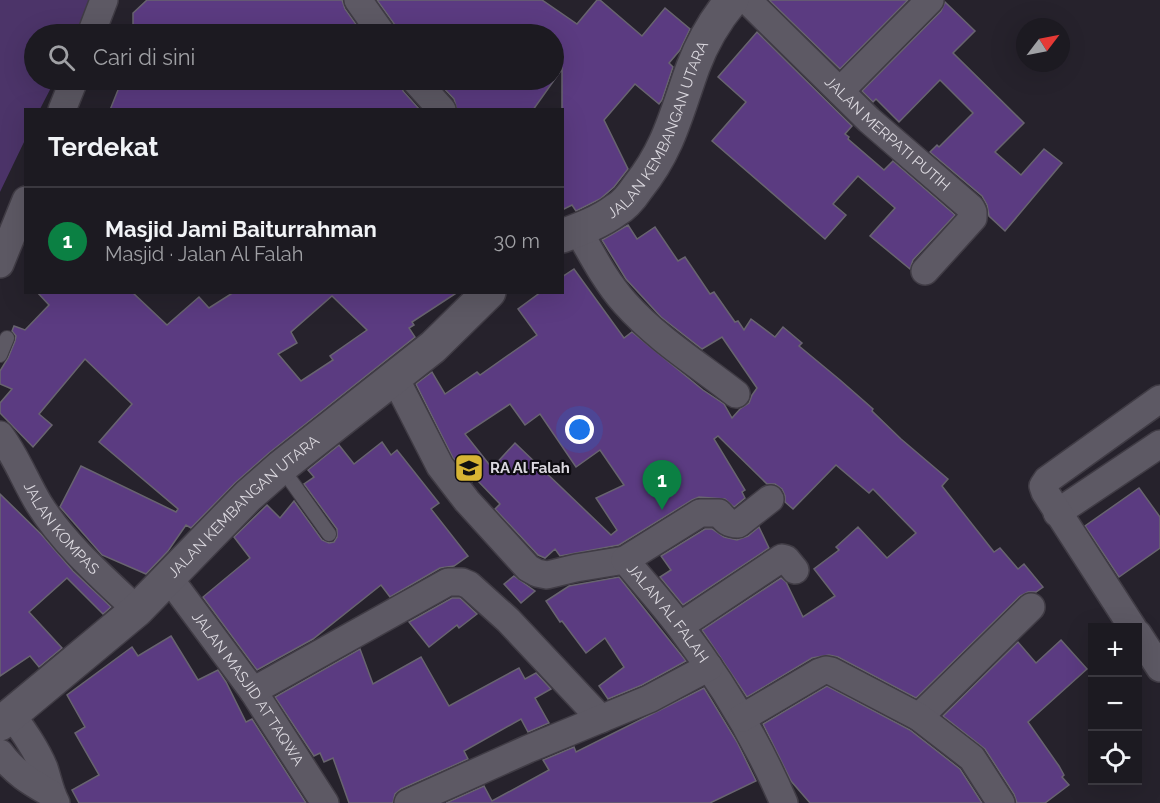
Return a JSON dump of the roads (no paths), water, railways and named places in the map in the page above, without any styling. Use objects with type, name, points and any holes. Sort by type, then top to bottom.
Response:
[{"type":"street","points":[[96,24],[104,0]]},
{"type":"street","points":[[358,0],[375,24]]},
{"type":"street","name":"JALAN KEMBANGAN UTARA","points":[[570,233],[618,210],[655,167],[672,129],[697,57],[720,14],[732,0]]},
{"type":"street","name":"JALAN MERPATI PUTIH","points":[[747,0],[869,120],[973,212],[973,219],[925,271]]},
{"type":"street","points":[[840,91],[930,0]]},
{"type":"street","points":[[63,108],[70,90]]},
{"type":"street","points":[[424,90],[440,108]]},
{"type":"street","points":[[0,264],[24,205]]},
{"type":"street","points":[[570,233],[625,303],[649,327],[736,394]]},
{"type":"street","name":"JALAN KEMBANGAN UTARA","points":[[6,720],[137,610],[248,496],[281,467],[433,347],[487,294]]},
{"type":"street","name":"JALAN AL FALAH","points":[[395,378],[440,466],[467,501],[528,568],[537,573],[547,574],[625,560],[680,626],[709,667],[742,718],[784,803]]},
{"type":"street","points":[[1130,623],[1057,513],[1044,486],[1047,480],[1160,399]]},
{"type":"street","name":"JALAN KOMPAS","points":[[0,435],[11,450],[39,504],[54,524],[95,570],[137,610]]},
{"type":"street","points":[[1057,513],[1160,444]]},
{"type":"street","points":[[625,560],[700,513],[719,513],[725,521],[738,524],[770,499]]},
{"type":"street","points":[[680,626],[782,558],[786,559],[795,570]]},
{"type":"street","name":"JALAN MASJID AT TAQWA","points":[[170,578],[253,691],[325,803]]},
{"type":"street","points":[[253,691],[448,582],[456,581],[469,585],[508,620],[601,719]]},
{"type":"street","points":[[919,717],[1030,607]]},
{"type":"street","points":[[1142,641],[1160,668]]},
{"type":"street","points":[[408,803],[528,749],[649,699],[709,667]]},
{"type":"street","points":[[742,718],[826,670],[919,717],[972,758],[1001,803]]},
{"type":"street","points":[[6,720],[35,749],[45,770],[53,798]]},
{"type":"street","points":[[0,753],[10,768],[53,798]]},
{"type":"lane","points":[[0,355],[8,338]]},
{"type":"lane","points":[[281,467],[329,534]]},
{"type":"place","name":"RA Al Falah","points":[[469,468]]},
{"type":"place","name":"Masjid Jami Baiturrahman","points":[[662,510]]}]
